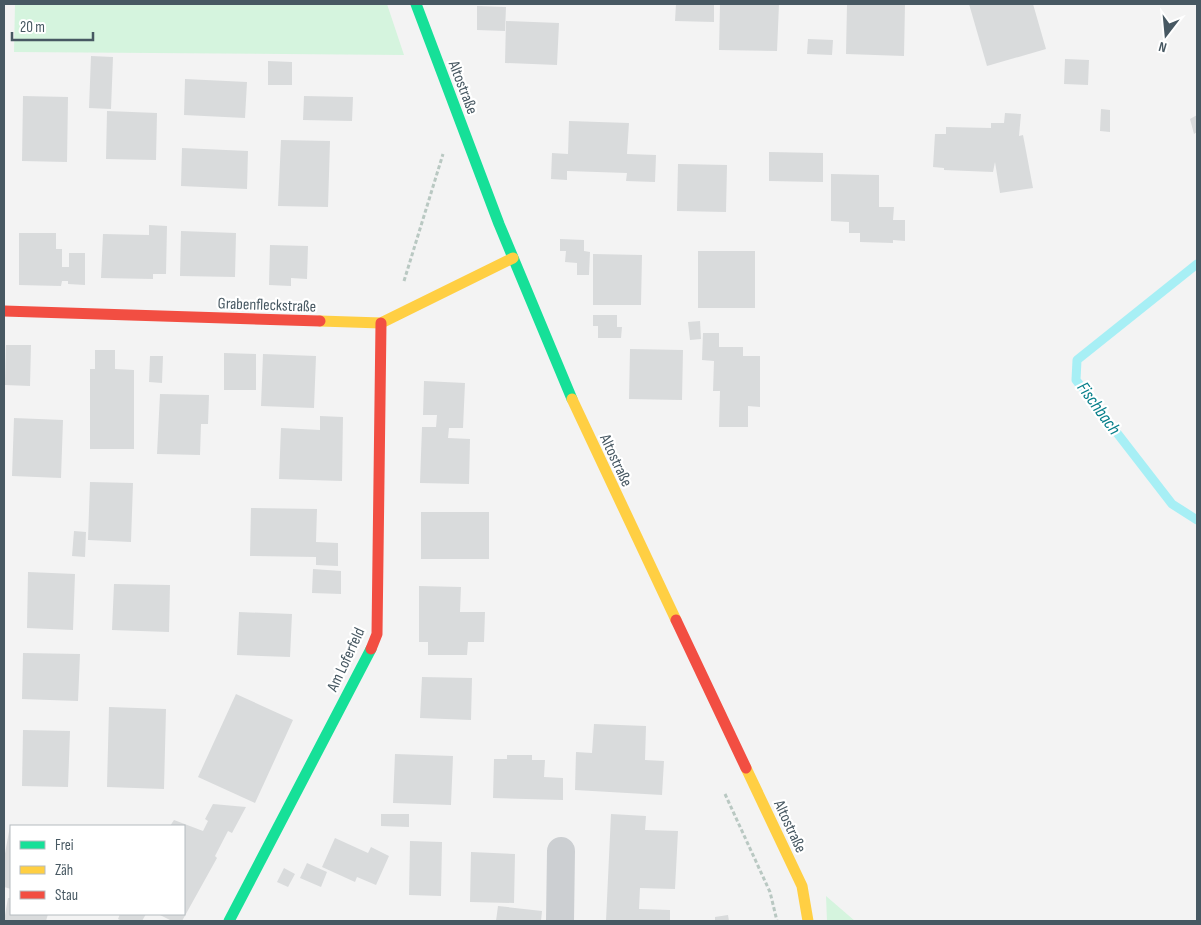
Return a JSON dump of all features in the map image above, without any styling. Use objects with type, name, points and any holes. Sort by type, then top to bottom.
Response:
[{"type":"street","name":"Altostraße","points":[[416,4],[514,258],[576,410],[802,886],[808,921]]},
{"type":"street","name":"Grabenfleckstraße","points":[[4,312],[381,323],[514,258]]},
{"type":"street","name":"Am Loferfeld","points":[[229,921],[373,646],[377,634],[381,323]]},
{"type":"street","points":[[560,921],[561,851]]},
{"type":"path","points":[[392,318],[443,153]]},
{"type":"green space","points":[[15,4],[387,4],[404,55],[14,52]]},
{"type":"green space","points":[[826,896],[855,921],[827,921]]},
{"type":"building","points":[[676,4],[714,4],[714,22],[675,21]]},
{"type":"building","points":[[720,4],[779,4],[777,51],[719,50]]},
{"type":"building","points":[[847,4],[905,4],[904,56],[846,54]]},
{"type":"building","points":[[969,4],[1033,4],[1046,49],[987,66]]},
{"type":"building","points":[[477,6],[506,7],[505,31],[477,30]]},
{"type":"building","points":[[506,21],[559,23],[557,65],[505,63]]},
{"type":"building","points":[[808,39],[833,40],[832,55],[807,54]]},
{"type":"building","points":[[91,56],[113,57],[111,109],[89,108]]},
{"type":"building","points":[[1065,59],[1089,60],[1088,85],[1064,84]]},
{"type":"building","points":[[268,61],[292,62],[292,85],[268,85]]},
{"type":"building","points":[[185,79],[247,82],[245,118],[184,115]]},
{"type":"building","points":[[23,96],[68,97],[67,162],[22,161]]},
{"type":"building","points":[[304,96],[353,97],[352,121],[303,120]]},
{"type":"building","points":[[1101,109],[1110,110],[1110,132],[1100,131]]},
{"type":"building","points":[[107,111],[157,113],[156,160],[106,159]]},
{"type":"building","points":[[1005,113],[1021,114],[1019,136],[1023,135],[1033,188],[1000,193],[995,162],[993,172],[944,170],[944,168],[933,167],[935,134],[946,134],[946,127],[991,128],[991,123],[1004,123]]},
{"type":"building","points":[[1197,115],[1197,132],[1194,134],[1190,119]]},
{"type":"building","points":[[569,121],[629,123],[627,154],[656,155],[655,182],[626,181],[627,173],[567,171],[567,180],[551,179],[552,153],[568,154]]},
{"type":"building","points":[[281,140],[330,141],[328,207],[278,206]]},
{"type":"building","points":[[182,148],[248,151],[247,189],[181,186]]},
{"type":"building","points":[[769,152],[823,153],[823,182],[769,181]]},
{"type":"building","points":[[678,164],[727,165],[726,212],[677,211]]},
{"type":"building","points":[[831,174],[879,175],[879,207],[894,207],[893,220],[905,220],[905,241],[893,240],[893,243],[860,242],[860,233],[849,233],[849,222],[831,221]]},
{"type":"building","points":[[149,225],[167,226],[166,274],[153,274],[153,279],[101,278],[103,234],[149,235]]},
{"type":"building","points":[[181,231],[236,233],[235,277],[180,276]]},
{"type":"building","points":[[19,233],[56,233],[56,249],[62,249],[62,267],[69,267],[69,253],[85,253],[85,285],[68,284],[68,281],[62,281],[61,286],[19,285]]},
{"type":"building","points":[[560,239],[584,240],[584,251],[590,252],[589,275],[577,275],[577,263],[565,262],[566,251],[560,251]]},
{"type":"building","points":[[270,245],[308,246],[307,279],[291,278],[291,286],[269,285]]},
{"type":"building","points":[[698,251],[755,251],[755,308],[698,308]]},
{"type":"building","points":[[593,254],[642,255],[641,305],[593,305]]},
{"type":"building","points":[[593,315],[617,315],[617,327],[622,327],[621,338],[598,338],[598,326],[593,326]]},
{"type":"building","points":[[700,321],[701,339],[690,340],[688,322]]},
{"type":"building","points":[[703,333],[719,333],[719,347],[743,347],[743,356],[760,356],[760,407],[748,406],[748,427],[719,427],[720,391],[713,391],[714,361],[702,360]]},
{"type":"building","points":[[6,345],[31,345],[30,386],[5,385]]},
{"type":"building","points":[[630,349],[683,350],[682,400],[629,399]]},
{"type":"building","points":[[95,350],[115,350],[115,369],[134,370],[134,449],[90,449],[90,369],[95,369]]},
{"type":"building","points":[[224,353],[256,354],[256,390],[224,390]]},
{"type":"building","points":[[263,354],[316,356],[314,408],[261,406]]},
{"type":"building","points":[[150,356],[163,356],[162,383],[149,382]]},
{"type":"building","points":[[424,381],[465,383],[463,428],[449,428],[448,438],[470,439],[469,484],[420,483],[422,427],[436,427],[437,415],[423,415]]},
{"type":"building","points":[[160,394],[209,395],[208,424],[201,424],[200,455],[157,454]]},
{"type":"building","points":[[320,416],[343,417],[342,481],[279,479],[281,428],[320,430]]},
{"type":"building","points":[[14,418],[63,420],[61,478],[12,476]]},
{"type":"building","points":[[90,482],[133,483],[131,542],[88,540]]},
{"type":"building","points":[[251,508],[317,509],[316,542],[338,543],[338,566],[316,565],[316,557],[250,556]]},
{"type":"building","points":[[421,512],[489,512],[489,559],[421,559]]},
{"type":"building","points":[[74,531],[86,532],[85,557],[72,556]]},
{"type":"building","points":[[313,569],[341,571],[341,594],[312,593]]},
{"type":"building","points":[[28,572],[75,574],[73,630],[27,628]]},
{"type":"building","points":[[114,584],[170,585],[169,632],[112,630]]},
{"type":"building","points":[[419,586],[461,587],[460,612],[485,612],[484,642],[468,642],[467,655],[428,655],[428,642],[419,642]]},
{"type":"building","points":[[239,612],[292,614],[290,657],[237,655]]},
{"type":"building","points":[[23,653],[80,654],[78,701],[22,699]]},
{"type":"building","points":[[422,677],[472,678],[471,720],[420,718]]},
{"type":"building","points":[[236,694],[293,720],[255,803],[198,777]]},
{"type":"building","points":[[109,707],[166,709],[164,789],[107,787]]},
{"type":"building","points":[[594,724],[646,726],[645,760],[664,761],[662,795],[575,790],[576,752],[592,753]]},
{"type":"building","points":[[23,730],[70,731],[68,787],[22,786]]},
{"type":"building","points":[[395,754],[453,756],[451,805],[393,803]]},
{"type":"building","points":[[507,755],[532,755],[532,760],[545,760],[544,777],[563,778],[563,800],[493,798],[494,759],[507,759]]},
{"type":"building","points":[[213,804],[246,807],[232,833],[228,831],[215,856],[217,858],[182,921],[172,921],[160,915],[185,915],[185,825],[171,825],[174,820],[203,831],[208,821],[205,819]]},
{"type":"building","points":[[381,814],[409,814],[409,827],[381,826]]},
{"type":"building","points":[[611,814],[646,816],[645,830],[678,831],[675,889],[640,888],[639,909],[670,910],[670,921],[606,921]]},
{"type":"building","points":[[10,826],[10,889],[4,887],[4,859]]},
{"type":"building","points":[[335,838],[368,853],[371,847],[389,856],[376,885],[357,877],[355,882],[322,867]]},
{"type":"building","points":[[410,841],[442,842],[441,896],[409,895]]},
{"type":"building","points":[[471,852],[515,854],[514,903],[470,902]]},
{"type":"building","points":[[307,863],[327,872],[321,887],[300,878]]},
{"type":"building","points":[[284,868],[295,874],[288,887],[277,882]]},
{"type":"building","points":[[8,898],[10,898],[10,915],[48,915],[46,921],[4,921]]},
{"type":"building","points":[[498,906],[542,911],[541,921],[496,921]]},
{"type":"building","points":[[120,915],[145,915],[142,921],[122,921],[118,919]]},
{"type":"building","points":[[728,915],[729,921],[715,921],[715,917]]},
{"type":"waterway","name":"Fischbach","points":[[1197,264],[1077,360],[1076,380],[1172,504],[1197,520]]},
{"type":"traffic: fast","points":[[416,4],[499,224],[572,399]]},
{"type":"traffic: fast","points":[[229,921],[371,649]]},
{"type":"traffic: slow","points":[[320,321],[381,323],[513,258]]},
{"type":"traffic: slow","points":[[572,399],[676,620]]},
{"type":"traffic: slow","points":[[746,768],[802,886],[808,921]]},
{"type":"traffic: jam","points":[[4,311],[320,321]]},
{"type":"traffic: jam","points":[[371,649],[377,634],[381,323]]},
{"type":"traffic: jam","points":[[676,620],[746,768]]}]
